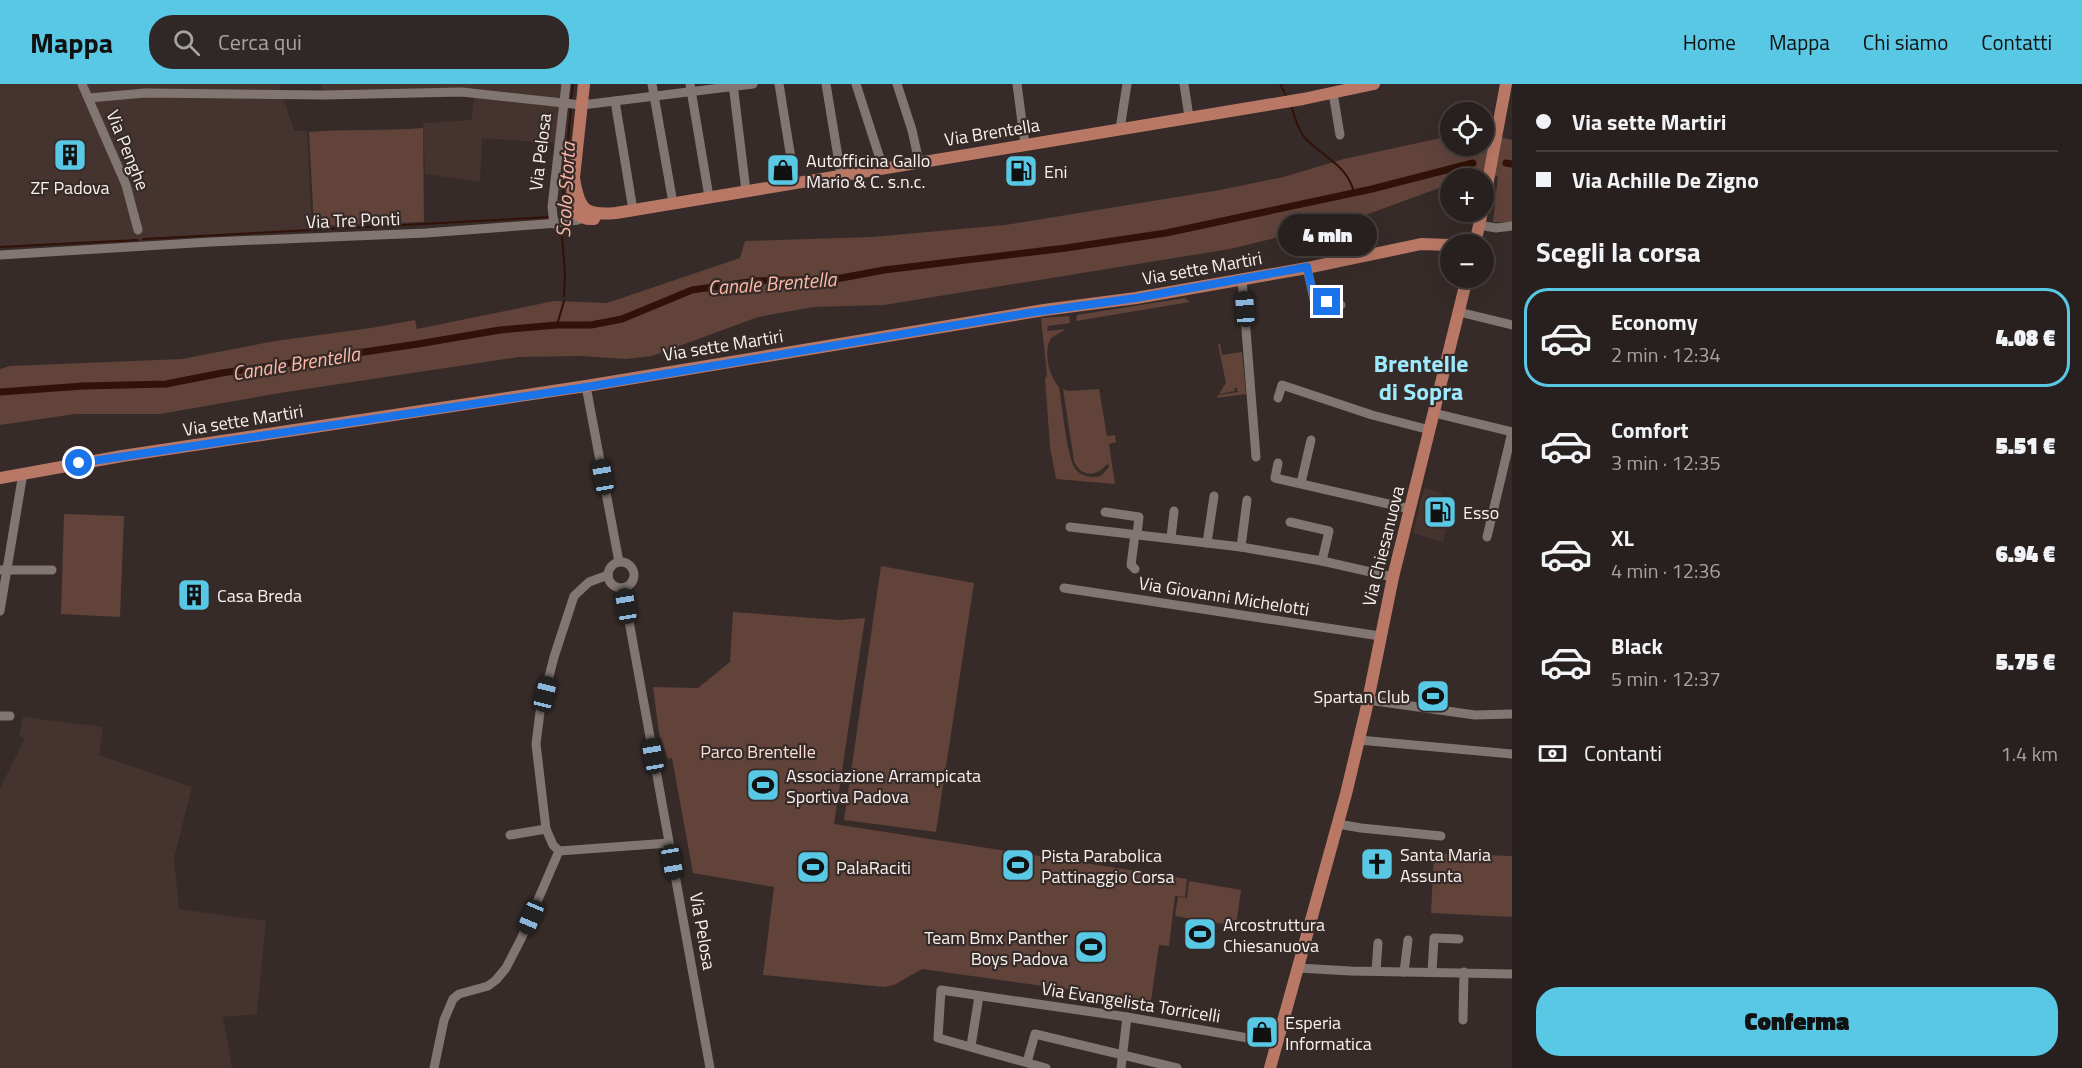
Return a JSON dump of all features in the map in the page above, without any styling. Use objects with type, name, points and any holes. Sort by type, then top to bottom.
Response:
[{"type":"main road","name":"Via Pelosa","points":[[568,218],[576,212],[572,196],[584,84]]},
{"type":"main road","name":"Via Brentella","points":[[568,218],[616,213],[1289,101],[1374,84]]},
{"type":"main road","points":[[1490,168],[1506,84]]},
{"type":"main road","name":"Via Pelosa","points":[[568,218],[574,178]]},
{"type":"main road","points":[[1477,234],[1480,222]]},
{"type":"main road","name":"Via sette Martiri","points":[[0,478],[586,387],[1242,279],[1421,244],[1440,245]]},
{"type":"main road","name":"Via Chiesanuova","points":[[1270,1068],[1359,740],[1393,577],[1465,288]]},
{"type":"street","name":"Via Penghe","points":[[82,84],[126,186],[138,230]]},
{"type":"street","points":[[323,84],[325,95]]},
{"type":"street","name":"Via Pelosa","points":[[566,84],[564,103],[568,218]]},
{"type":"street","points":[[652,84],[673,203]]},
{"type":"street","points":[[89,98],[145,93],[325,95],[462,92],[580,105],[655,96],[691,88],[753,84]]},
{"type":"street","points":[[779,84],[795,183]]},
{"type":"street","points":[[826,84],[842,175]]},
{"type":"street","points":[[856,84],[883,168]]},
{"type":"street","points":[[897,84],[912,130],[919,162]]},
{"type":"street","points":[[1017,84],[1025,145]]},
{"type":"street","points":[[1120,129],[1127,84]]},
{"type":"street","points":[[1184,84],[1190,117]]},
{"type":"street","points":[[733,85],[746,191]]},
{"type":"street","points":[[691,88],[709,197]]},
{"type":"street","points":[[1333,93],[1340,135]]},
{"type":"street","points":[[615,100],[633,210]]},
{"type":"street","name":"Via Tre Ponti","points":[[0,255],[137,246],[426,234],[568,218]]},
{"type":"street","points":[[1479,225],[1496,228],[1512,226]]},
{"type":"street","points":[[1307,267],[1314,299],[1341,305]]},
{"type":"street","points":[[1242,279],[1256,457]]},
{"type":"street","points":[[1459,312],[1512,325]]},
{"type":"street","points":[[1278,398],[1282,385],[1372,415],[1430,430]]},
{"type":"street","name":"Via Pelosa","points":[[586,387],[619,562],[629,565],[633,572],[630,584],[623,588],[710,1068]]},
{"type":"street","points":[[1434,413],[1512,432],[1487,537]]},
{"type":"street","points":[[1301,483],[1311,440]]},
{"type":"street","points":[[1278,463],[1275,478],[1410,509]]},
{"type":"street","points":[[0,611],[4,570],[23,473]]},
{"type":"street","points":[[1207,543],[1214,496]]},
{"type":"street","points":[[1240,547],[1248,500]]},
{"type":"street","points":[[1171,538],[1174,511]]},
{"type":"street","points":[[1105,512],[1139,517],[1131,565],[1135,569]]},
{"type":"street","points":[[1290,522],[1329,531],[1322,561]]},
{"type":"street","points":[[1070,527],[1240,547],[1322,561],[1393,577]]},
{"type":"street","points":[[619,562],[610,567],[608,575],[613,585],[623,588]]},
{"type":"street","points":[[4,570],[52,570]]},
{"type":"street","points":[[559,851],[546,830],[536,744],[540,712],[554,657],[574,596],[589,582],[608,575]]},
{"type":"street","name":"Via Giovanni Michelotti","points":[[1064,588],[1380,636]]},
{"type":"street","points":[[1368,700],[1475,715],[1512,714]]},
{"type":"street","points":[[1359,740],[1512,753]]},
{"type":"street","points":[[1338,824],[1379,831],[1441,836]]},
{"type":"street","points":[[510,835],[546,830]]},
{"type":"street","points":[[559,851],[669,843]]},
{"type":"street","points":[[434,1068],[444,1020],[453,999],[459,994],[488,986],[506,968],[559,851]]},
{"type":"street","points":[[1432,972],[1434,938],[1459,939]]},
{"type":"street","points":[[1404,972],[1408,940]]},
{"type":"street","points":[[1376,971],[1378,943]]},
{"type":"street","points":[[1298,968],[1512,974]]},
{"type":"street","points":[[1463,1020],[1464,972]]},
{"type":"street","name":"Via Evangelista Torricelli","points":[[971,1046],[938,1038],[941,990],[1127,1017],[1277,1043]]},
{"type":"street","points":[[979,996],[971,1046],[1046,1068]]},
{"type":"street","points":[[1120,1068],[1127,1017]]},
{"type":"street","points":[[1027,1062],[1035,1034],[1177,1068]]},
{"type":"shaded area","points":[[0,84],[279,84],[294,131],[307,131],[312,230],[0,247]]},
{"type":"shaded area","points":[[321,84],[570,84],[564,144],[482,138],[480,182],[425,174],[423,123],[471,120],[475,93],[323,94]]},
{"type":"shaded area","points":[[1424,488],[1442,493],[1438,513],[1449,517],[1443,542],[1413,533]]},
{"type":"shaded area","points":[[23,717],[103,727],[99,755],[192,787],[174,858],[179,909],[266,921],[257,1014],[223,1017],[232,1068],[0,1068],[0,788],[25,738],[19,736]]},
{"type":"green space","points":[[423,128],[424,222],[314,226],[309,132]]},
{"type":"green space","points":[[1494,136],[1512,140],[1512,222],[1494,222],[1498,176],[1494,176],[1494,168],[1440,168],[1440,188],[1360,217],[1230,249],[884,305],[813,307],[758,317],[652,356],[626,359],[581,356],[519,357],[280,393],[160,414],[75,414],[0,425],[0,369],[10,366],[182,359],[275,341],[415,320],[417,329],[554,301],[607,303],[740,258],[745,241],[872,237],[1005,225],[1220,190],[1283,177],[1344,159],[1440,138],[1440,156],[1494,156]]},
{"type":"green space","points":[[1185,298],[1190,302],[1076,321],[1077,315]]},
{"type":"green space","points":[[1069,316],[1070,323],[1048,326],[1047,331],[1066,329],[1051,338],[1047,357],[1052,376],[1059,387],[1070,455],[1076,470],[1085,476],[1101,476],[1109,467],[1108,463],[1104,468],[1090,474],[1077,467],[1074,461],[1063,389],[1069,391],[1099,389],[1107,436],[1115,435],[1116,442],[1109,444],[1115,484],[1056,479],[1050,447],[1045,379],[1047,375],[1041,318]]},
{"type":"green space","points":[[1220,343],[1222,355],[1242,352],[1246,394],[1217,398],[1218,395],[1238,392],[1237,388],[1234,388],[1235,391],[1219,394],[1226,383],[1218,344]]},
{"type":"green space","points":[[64,514],[124,516],[120,617],[61,614]]},
{"type":"green space","points":[[881,566],[974,583],[936,832],[844,820]]},
{"type":"green space","name":"Parco Brentelle","points":[[733,612],[840,620],[865,618],[834,824],[1187,879],[1185,897],[1175,896],[1169,946],[1159,945],[1151,1001],[922,969],[894,985],[884,987],[763,975],[774,887],[693,873],[672,758],[668,759],[659,733],[653,687],[698,688],[730,662]]},
{"type":"green space","points":[[1434,853],[1512,856],[1512,917],[1431,913]]},
{"type":"green space","points":[[1189,881],[1241,890],[1236,926],[1175,916],[1178,897],[1187,898]]},
{"type":"waterway","name":"Scolo Storta","points":[[571,102],[573,84]]},
{"type":"waterway","points":[[1280,84],[1287,97]]},
{"type":"waterway","points":[[1291,105],[1301,132],[1341,169],[1347,176],[1354,193]]},
{"type":"waterway","name":"Scolo Storta","points":[[561,218],[571,107]]},
{"type":"waterway","name":"Canale Brentella","points":[[0,392],[83,386],[166,384],[222,373],[500,330],[557,325],[591,325],[622,319],[692,290],[756,281],[836,279],[884,270],[1066,248],[1166,233],[1372,189],[1473,163]]},
{"type":"waterway","name":"Canale Brentella","points":[[1506,163],[1512,164]]},
{"type":"waterway","points":[[143,239],[550,217]]},
{"type":"waterway","name":"Scolo Storta","points":[[561,224],[565,274],[564,296]]},
{"type":"waterway","points":[[0,247],[137,240]]},
{"type":"waterway","name":"Scolo Storta","points":[[557,325],[564,301]]},
{"type":"place","name":"ZF Padova","points":[[70,155]]},
{"type":"place","name":"Autofficina Gallo Mario & C. s.n.c.","points":[[783,170]]},
{"type":"place","name":"Eni","points":[[1021,171]]},
{"type":"place","name":"Esso","points":[[1440,512]]},
{"type":"place","name":"Casa Breda","points":[[194,595]]},
{"type":"place","name":"Spartan Club","points":[[1433,696]]},
{"type":"place","name":"Associazione Arrampicata Sportiva Padova","points":[[763,785]]},
{"type":"place","name":"Santa Maria Assunta","points":[[1377,864]]},
{"type":"place","name":"Pista Parabolica Pattinaggio Corsa","points":[[1018,865]]},
{"type":"place","name":"PalaRaciti","points":[[813,867]]},
{"type":"place","name":"Arcostruttura Chiesanuova","points":[[1200,934]]},
{"type":"place","name":"Team Bmx Panther Boys Padova","points":[[1091,947]]},
{"type":"place","name":"Esperia Informatica","points":[[1262,1032]]},
{"type":"district","name":"Brentelle di Sopra","points":[[1421,377]]},
{"type":"route","points":[[79,463],[586,387],[1058,308],[1136,298],[1307,267],[1314,299],[1327,302]]}]
